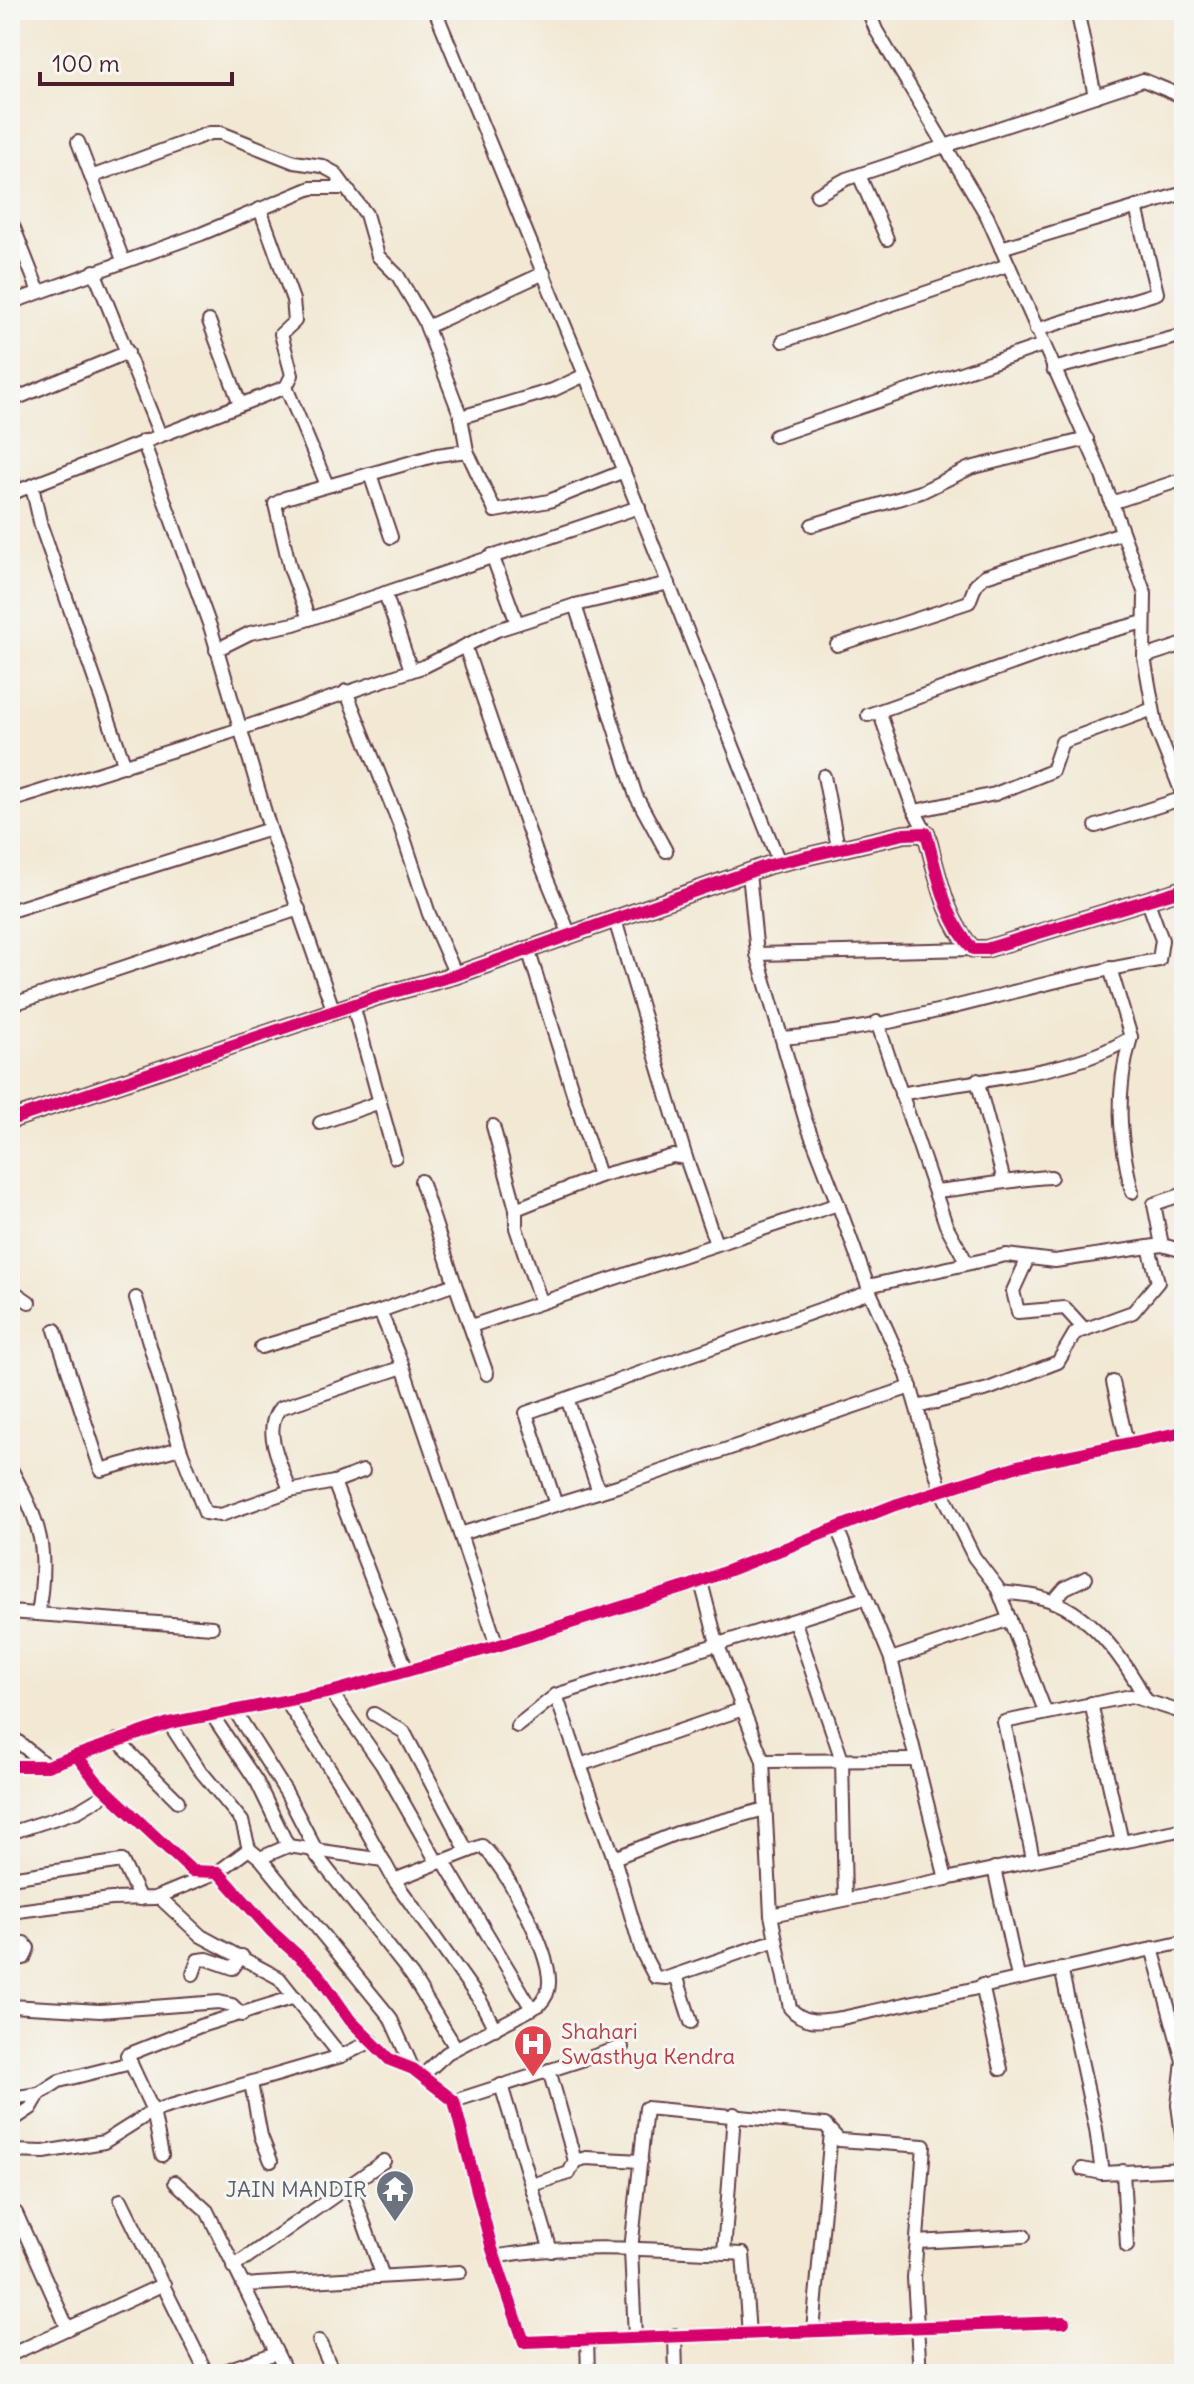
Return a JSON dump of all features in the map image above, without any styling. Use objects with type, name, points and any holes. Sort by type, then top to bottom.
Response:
[{"type":"street","points":[[435,10],[639,507],[779,862]]},
{"type":"street","points":[[868,10],[876,30],[987,216],[1087,439],[1145,594],[1144,657],[1157,730],[1184,798],[1096,826]]},
{"type":"street","points":[[1077,10],[1095,96]]},
{"type":"street","points":[[817,195],[859,175],[1143,80],[1184,97]]},
{"type":"street","points":[[91,177],[210,133],[221,133],[294,162],[322,166],[335,173],[366,214],[378,256],[398,276],[427,327],[461,417],[467,451],[495,511],[549,501],[624,471]]},
{"type":"street","points":[[78,142],[123,260]]},
{"type":"street","points":[[859,175],[887,239]]},
{"type":"street","points":[[10,303],[311,188],[346,188]]},
{"type":"street","points":[[1001,248],[1184,193]]},
{"type":"street","points":[[1036,330],[1157,293],[1136,207]]},
{"type":"street","points":[[10,470],[13,493],[286,387],[292,375],[281,334],[295,321],[293,300],[260,209]]},
{"type":"street","points":[[10,218],[39,292]]},
{"type":"street","points":[[783,341],[1008,265]]},
{"type":"street","points":[[94,271],[160,435]]},
{"type":"street","points":[[427,327],[544,273]]},
{"type":"street","points":[[209,321],[240,404]]},
{"type":"street","points":[[1053,369],[1184,335]]},
{"type":"street","points":[[775,436],[1043,345]]},
{"type":"street","points":[[10,401],[128,352]]},
{"type":"street","points":[[461,417],[553,390],[585,375]]},
{"type":"street","points":[[286,387],[327,485]]},
{"type":"street","points":[[812,525],[921,492],[970,468],[1087,439]]},
{"type":"street","points":[[143,441],[216,650],[270,829],[334,1012]]},
{"type":"street","points":[[309,619],[290,568],[275,504],[327,485],[467,451]]},
{"type":"street","points":[[370,474],[391,537]]},
{"type":"street","points":[[1111,503],[1184,479]]},
{"type":"street","points":[[32,486],[41,526],[125,766]]},
{"type":"street","points":[[216,650],[250,633],[309,619],[639,507]]},
{"type":"street","points":[[837,645],[969,602],[976,584],[985,576],[1122,533]]},
{"type":"street","points":[[492,555],[517,623]]},
{"type":"street","points":[[10,801],[240,729],[411,670],[517,623],[575,605],[669,583]]},
{"type":"street","points":[[385,593],[411,670]]},
{"type":"street","points":[[575,605],[636,796],[666,851]]},
{"type":"street","points":[[973,949],[966,942],[943,892],[926,833],[874,713],[1084,638],[1144,622]]},
{"type":"street","points":[[1144,657],[1184,644]]},
{"type":"street","points":[[465,646],[537,855],[570,935]]},
{"type":"street","points":[[346,691],[400,826],[429,914],[456,975]]},
{"type":"street","points":[[915,811],[995,794],[1052,771],[1062,742],[1153,709]]},
{"type":"street","points":[[824,776],[838,847]]},
{"type":"street","points":[[10,911],[270,829]]},
{"type":"street","points":[[10,1120],[353,1005],[456,975],[779,862],[838,847],[904,834],[926,833]]},
{"type":"street","points":[[749,873],[757,954],[806,1122],[869,1289],[911,1387],[941,1490],[974,1557],[999,1592],[1045,1711]]},
{"type":"street","points":[[757,954],[986,949],[1184,889]]},
{"type":"street","points":[[782,1038],[817,1035],[1110,968],[1159,960],[1162,940],[1147,899]]},
{"type":"street","points":[[10,1005],[299,909]]},
{"type":"street","points":[[615,920],[686,1158],[716,1244]]},
{"type":"street","points":[[528,949],[599,1176]]},
{"type":"street","points":[[1110,968],[1131,1037],[1122,1068],[1118,1103],[1122,1148],[1132,1192]]},
{"type":"street","points":[[353,1005],[395,1157]]},
{"type":"street","points":[[877,1022],[946,1225],[967,1263]]},
{"type":"street","points":[[901,1094],[1108,1053],[1131,1037]]},
{"type":"street","points":[[977,1080],[1004,1181]]},
{"type":"street","points":[[320,1123],[380,1102]]},
{"type":"street","points":[[493,1126],[516,1209],[516,1228],[541,1302]]},
{"type":"street","points":[[516,1209],[599,1176],[673,1156],[686,1158]]},
{"type":"street","points":[[935,1191],[1051,1177]]},
{"type":"street","points":[[421,1181],[487,1374]]},
{"type":"street","points":[[917,1407],[988,1389],[1058,1362],[1075,1333],[1133,1312],[1158,1282],[1154,1204],[1184,1194]]},
{"type":"street","points":[[471,1326],[838,1204]]},
{"type":"street","points":[[556,1505],[526,1413],[568,1401],[869,1289],[967,1263],[1006,1255],[1064,1260],[1156,1246],[1184,1251]]},
{"type":"street","points":[[1028,1258],[1013,1291],[1018,1312],[1065,1308],[1085,1330]]},
{"type":"street","points":[[261,1347],[380,1311],[455,1284]]},
{"type":"street","points":[[10,1289],[29,1302]]},
{"type":"street","points":[[136,1298],[180,1448],[205,1513],[221,1515],[290,1491],[334,1482],[363,1471]]},
{"type":"street","points":[[380,1311],[403,1367],[497,1646]]},
{"type":"street","points":[[55,1330],[101,1470],[180,1448]]},
{"type":"street","points":[[290,1491],[271,1430],[272,1418],[280,1408],[403,1367]]},
{"type":"street","points":[[1113,1382],[1127,1443]]},
{"type":"street","points":[[460,1534],[599,1492],[911,1387]]},
{"type":"street","points":[[568,1401],[599,1492]]},
{"type":"street","points":[[10,1766],[47,1766],[169,1723],[344,1689],[497,1646],[701,1582],[837,1528],[1018,1466],[1184,1432]]},
{"type":"street","points":[[10,1467],[36,1516],[42,1542],[38,1614]]},
{"type":"street","points":[[334,1482],[407,1671]]},
{"type":"street","points":[[837,1528],[891,1659],[946,1879]]},
{"type":"street","points":[[1053,1602],[1065,1588],[1086,1578]]},
{"type":"street","points":[[701,1582],[717,1643],[763,1761],[771,1915],[790,2008],[798,2017],[815,2022],[1184,1942]]},
{"type":"street","points":[[999,1592],[1053,1602],[1084,1620],[1127,1663],[1146,1700]]},
{"type":"street","points":[[517,1726],[556,1695],[865,1598]]},
{"type":"street","points":[[10,1612],[212,1627]]},
{"type":"street","points":[[891,1659],[1010,1619]]},
{"type":"street","points":[[795,1622],[842,1760],[845,1899]]},
{"type":"street","points":[[331,1692],[382,1765],[532,2009]]},
{"type":"street","points":[[556,1695],[614,1858],[648,1968],[660,1980],[776,1940]]},
{"type":"street","points":[[1033,1859],[1004,1722],[1045,1711],[1131,1696],[1184,1713]]},
{"type":"street","points":[[286,1701],[345,1792],[394,1880],[481,2002],[495,2029]]},
{"type":"street","points":[[1091,1703],[1122,1842]]},
{"type":"street","points":[[580,1765],[743,1709]]},
{"type":"street","points":[[235,1711],[286,1792],[314,1850],[412,1976],[456,2048]]},
{"type":"street","points":[[374,1714],[404,1732],[451,1827],[467,1851]]},
{"type":"street","points":[[212,1715],[257,1782],[288,1846]]},
{"type":"street","points":[[169,1723],[199,1769],[242,1821],[249,1849],[260,1858],[390,2017],[418,2072]]},
{"type":"street","points":[[10,1735],[47,1766]]},
{"type":"street","points":[[117,1740],[178,1801]]},
{"type":"street","points":[[77,1756],[108,1793],[192,1871],[218,1872],[271,1931],[317,1973],[350,2020],[390,2060],[418,2072],[454,2101],[494,2257],[524,2342],[1064,2322]]},
{"type":"street","points":[[763,1761],[915,1760]]},
{"type":"street","points":[[10,1833],[78,1811],[108,1793]]},
{"type":"street","points":[[614,1858],[677,1833],[765,1809]]},
{"type":"street","points":[[771,1915],[1184,1829]]},
{"type":"street","points":[[260,1858],[288,1846],[383,1860]]},
{"type":"street","points":[[394,1880],[482,1846],[495,1856],[516,1890],[548,1966],[550,1984],[546,1998],[532,2009],[456,2048],[418,2072]]},
{"type":"street","points":[[10,1912],[159,1897],[218,1872],[249,1849]]},
{"type":"street","points":[[10,1878],[122,1861],[140,1899]]},
{"type":"street","points":[[994,1868],[1018,1977]]},
{"type":"street","points":[[159,1897],[188,1927],[279,1978],[341,2056]]},
{"type":"street","points":[[10,1944],[24,1943],[28,1948],[24,1958],[10,1961]]},
{"type":"street","points":[[1152,1948],[1183,2061],[1178,2105],[1184,2149]]},
{"type":"street","points":[[193,1974],[198,1960],[207,1959],[233,1968],[242,1956]]},
{"type":"street","points":[[1061,1968],[1096,2129],[1102,2173]]},
{"type":"street","points":[[676,1975],[691,2022]]},
{"type":"street","points":[[982,1985],[1001,2069]]},
{"type":"street","points":[[162,2155],[153,2111],[127,2055],[200,2026],[295,1997]]},
{"type":"street","points":[[10,2006],[45,2006],[83,2012],[219,2002],[232,2005],[242,2015]]},
{"type":"street","points":[[10,2151],[44,2152],[104,2142],[153,2111],[341,2056],[372,2041]]},
{"type":"street","points":[[454,2101],[622,2047]]},
{"type":"street","points":[[10,2098],[39,2094],[59,2081],[131,2063]]},
{"type":"street","points":[[532,2185],[569,2173],[575,2161],[549,2070]]},
{"type":"street","points":[[251,2083],[261,2136],[271,2161]]},
{"type":"street","points":[[501,2085],[551,2251]]},
{"type":"street","points":[[10,2122],[31,2108],[39,2094]]},
{"type":"street","points":[[635,2337],[631,2250],[646,2108],[825,2125],[839,2140],[924,2146],[914,2278],[920,2374]]},
{"type":"street","points":[[724,2253],[734,2114]]},
{"type":"street","points":[[813,2331],[831,2132]]},
{"type":"street","points":[[575,2161],[586,2158],[641,2161]]},
{"type":"street","points":[[233,2267],[384,2161]]},
{"type":"street","points":[[1082,2169],[1102,2173],[1184,2169]]},
{"type":"street","points":[[1123,2171],[1127,2246]]},
{"type":"street","points":[[175,2182],[207,2211],[287,2374]]},
{"type":"street","points":[[351,2187],[382,2274]]},
{"type":"street","points":[[121,2200],[207,2374]]},
{"type":"street","points":[[16,2213],[68,2329]]},
{"type":"street","points":[[917,2242],[1024,2236]]},
{"type":"street","points":[[494,2257],[551,2251],[631,2250],[743,2254],[749,2334]]},
{"type":"street","points":[[243,2285],[382,2274],[460,2272]]},
{"type":"street","points":[[10,2355],[164,2284]]},
{"type":"street","points":[[675,2335],[676,2374]]},
{"type":"street","points":[[587,2339],[588,2374]]},
{"type":"street","points":[[319,2341],[334,2374]]},
{"type":"street","points":[[215,2374],[276,2353]]},
{"type":"cycle path","points":[[10,1120],[379,996],[456,975],[769,865],[904,834],[926,833],[949,910],[963,938],[973,949],[986,949],[1184,889]]},
{"type":"cycle path","points":[[10,1766],[47,1766],[169,1723],[331,1692],[497,1646],[689,1586],[895,1505],[1018,1466],[1184,1432]]},
{"type":"cycle path","points":[[77,1756],[97,1782],[192,1871],[218,1872],[271,1931],[317,1973],[350,2020],[390,2060],[413,2069],[454,2101],[492,2249],[524,2342],[1064,2322]]},
{"type":"place","name":"Shahari Swasthya Kendra","points":[[533,2078]]},
{"type":"place","name":"JAIN MANDIR","points":[[395,2223]]}]
